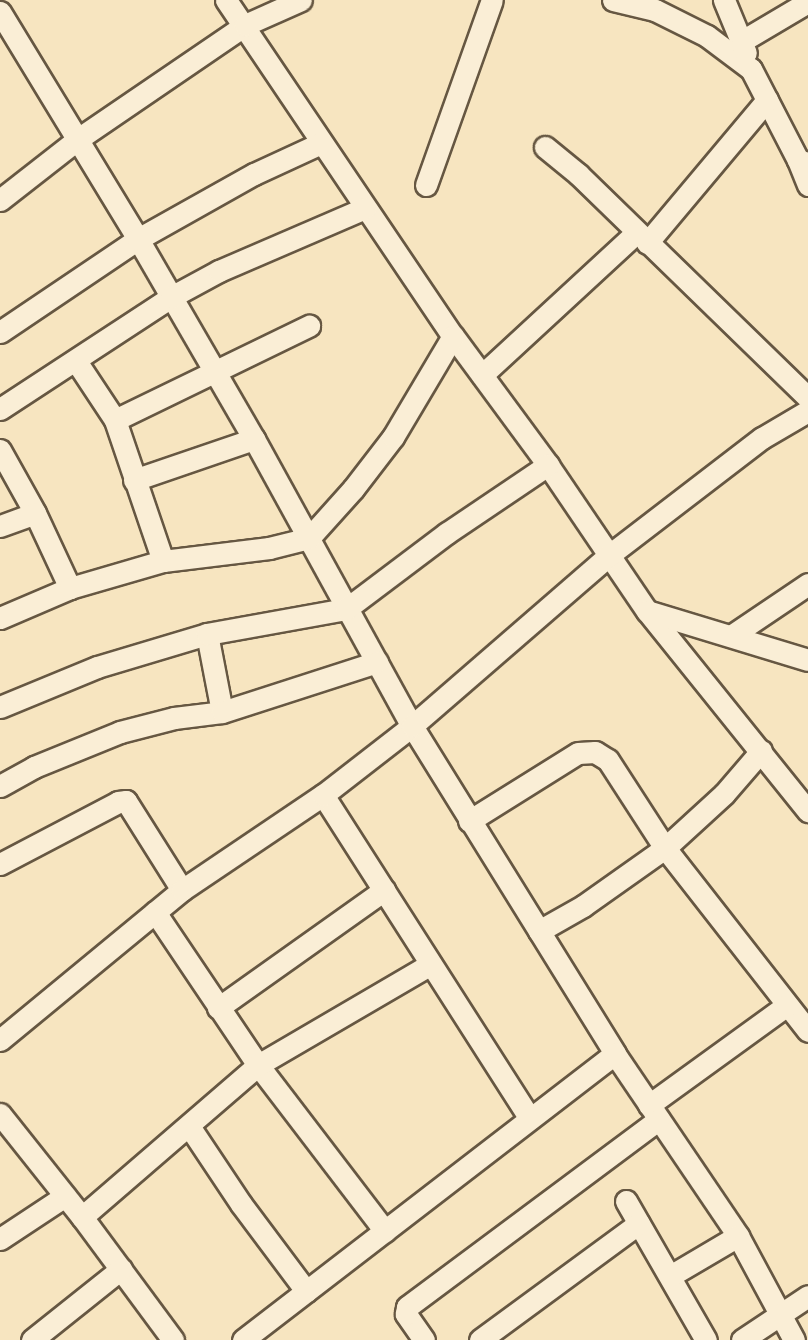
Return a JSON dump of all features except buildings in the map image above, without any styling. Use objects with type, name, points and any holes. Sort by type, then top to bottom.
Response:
[{"type":"street","points":[[226,0],[453,336],[548,465],[647,611],[808,811]]},
{"type":"street","points":[[0,200],[78,139],[244,24],[300,0]]},
{"type":"street","points":[[426,185],[492,0]]},
{"type":"street","points":[[613,0],[654,10],[707,36],[751,69]]},
{"type":"street","points":[[724,0],[751,69],[803,161],[808,185]]},
{"type":"street","points":[[741,41],[808,2]]},
{"type":"street","points":[[0,12],[216,373],[412,726],[615,1054],[738,1236],[794,1340]]},
{"type":"street","points":[[482,375],[642,238],[767,100]]},
{"type":"street","points":[[0,332],[138,239],[254,174],[321,143]]},
{"type":"street","points":[[545,147],[578,174],[808,398]]},
{"type":"street","points":[[0,409],[171,297],[219,271],[365,208]]},
{"type":"street","points":[[116,420],[309,326]]},
{"type":"street","points":[[0,618],[70,588],[163,561],[269,548],[309,538],[353,489],[393,437],[453,336]]},
{"type":"street","points":[[76,361],[116,420],[163,561]]},
{"type":"street","points":[[0,1040],[182,890],[323,795],[412,726],[608,556],[762,438],[808,411]]},
{"type":"street","points":[[134,480],[254,439]]},
{"type":"street","points":[[0,450],[35,513],[70,588]]},
{"type":"street","points":[[0,707],[97,667],[206,634],[346,609],[447,533],[548,465]]},
{"type":"street","points":[[0,526],[35,513]]},
{"type":"street","points":[[731,636],[808,584]]},
{"type":"street","points":[[647,611],[808,660]]},
{"type":"street","points":[[206,634],[222,712]]},
{"type":"street","points":[[0,786],[34,767],[120,732],[174,719],[222,712],[377,662]]},
{"type":"street","points":[[539,931],[583,906],[666,848],[724,794],[761,751]]},
{"type":"street","points":[[469,821],[578,753],[595,752],[608,760],[666,848],[808,1031]]},
{"type":"street","points":[[323,795],[530,1119]]},
{"type":"street","points":[[0,863],[118,802],[126,801],[182,890]]},
{"type":"street","points":[[218,1008],[384,890]]},
{"type":"street","points":[[155,912],[257,1065],[385,1231]]},
{"type":"street","points":[[82,1217],[257,1065],[430,964]]},
{"type":"street","points":[[423,1340],[406,1314],[407,1307],[787,1005]]},
{"type":"street","points":[[243,1340],[615,1054]]},
{"type":"street","points":[[0,1114],[82,1217],[173,1340]]},
{"type":"street","points":[[189,1126],[241,1204],[306,1291]]},
{"type":"street","points":[[0,1239],[65,1196]]},
{"type":"street","points":[[626,1201],[706,1340]]},
{"type":"street","points":[[480,1340],[639,1223]]},
{"type":"street","points":[[670,1276],[738,1236]]},
{"type":"street","points":[[32,1340],[121,1269]]},
{"type":"street","points":[[742,1340],[808,1296]]}]
